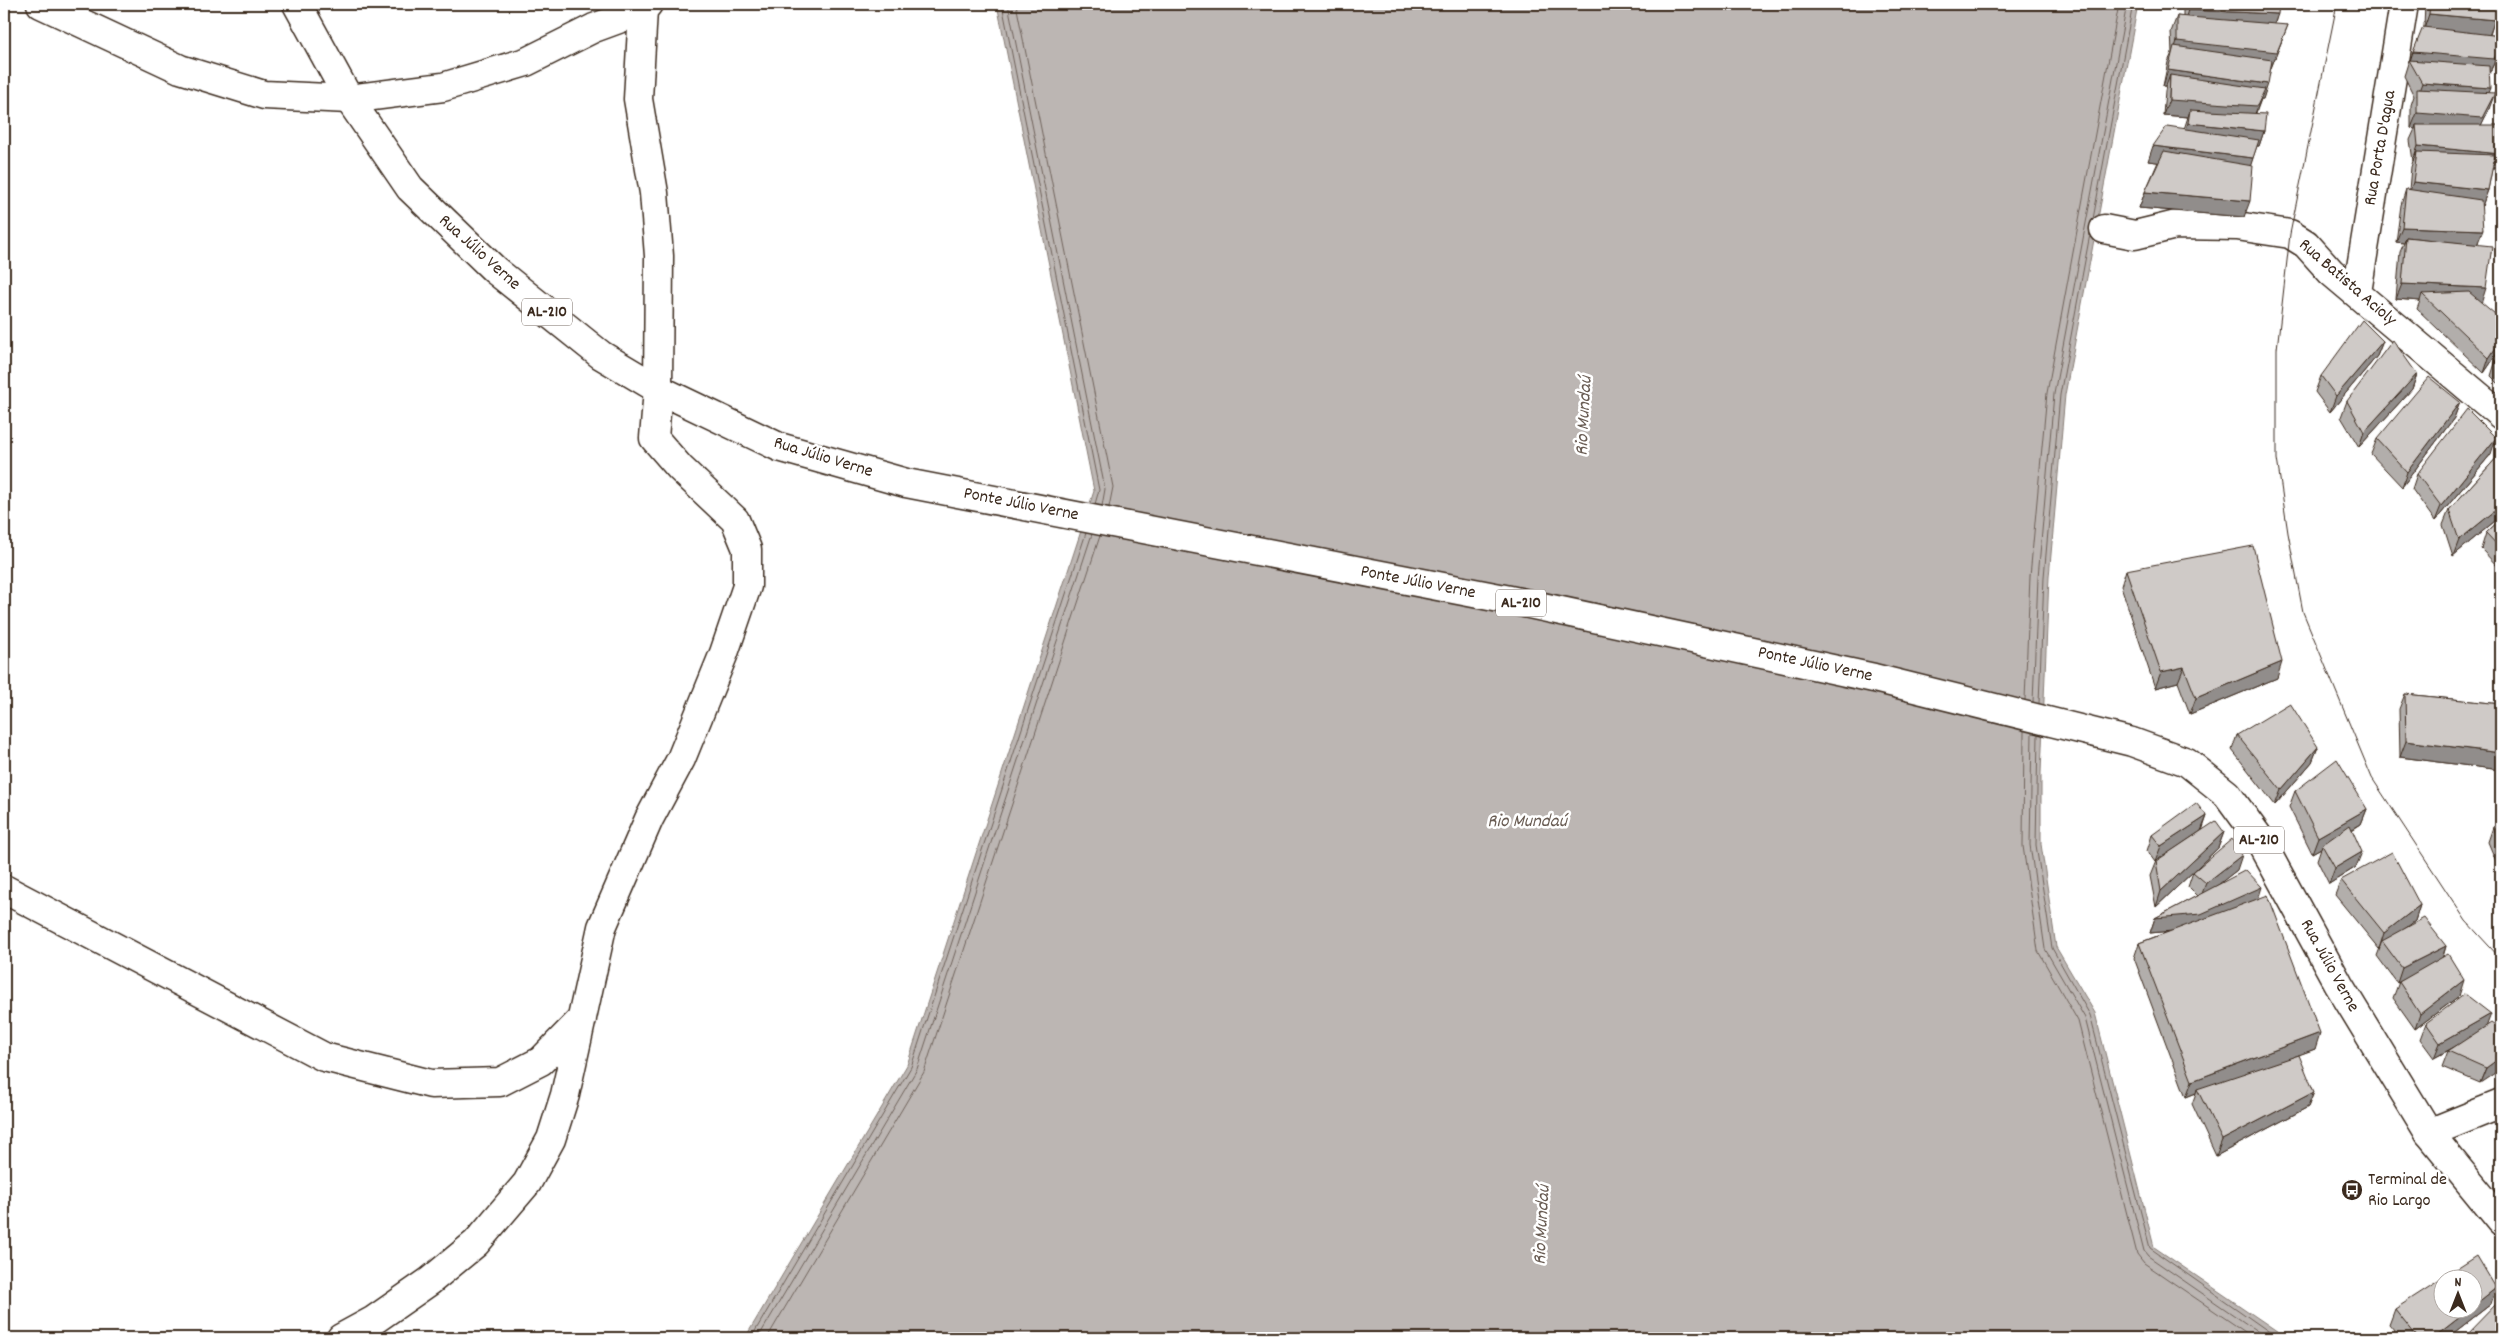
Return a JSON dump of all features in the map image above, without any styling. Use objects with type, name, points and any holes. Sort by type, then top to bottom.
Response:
[{"type":"street","points":[[41,4],[180,69],[264,95],[348,98],[443,87],[526,62],[594,28],[645,7],[638,99],[654,193],[659,256],[658,389],[654,438],[680,468],[735,520],[747,549],[747,586],[724,653],[681,759],[649,819],[602,927],[565,1094],[551,1139],[527,1183],[476,1243],[430,1281],[374,1320],[341,1338]]},
{"type":"street","name":"Rua Júlio Verne","points":[[297,4],[348,98],[410,188],[495,270],[601,355],[658,389],[779,447],[906,483]]},
{"type":"street","name":"Rua Porta D'agua","points":[[2357,292],[2404,4]]},
{"type":"street","name":"Rua Batista Acioly","points":[[2104,229],[2135,235],[2176,225],[2237,226],[2290,234],[2306,244],[2331,272],[2501,415]]},
{"type":"street","name":"Ponte Júlio Verne","points":[[906,483],[1529,604],[1874,678],[2132,742]]},
{"type":"street","name":"Rua Júlio Verne","points":[[2132,742],[2187,762],[2227,794],[2257,835],[2339,985],[2429,1134],[2501,1221]]},
{"type":"street","points":[[4,890],[324,1057],[431,1084],[500,1082],[541,1061],[582,1020]]},
{"type":"street","points":[[2429,1134],[2501,1104]]},
{"type":"water","name":"Rio Mundaú","points":[[997,4],[2138,4],[2065,395],[2049,577],[2041,773],[2041,844],[2056,947],[2095,1013],[2154,1247],[2287,1338],[745,1338],[907,1065],[1094,491]]},
{"type":"building","points":[[2188,4],[2279,4],[2278,14],[2188,10]]},
{"type":"building","points":[[2430,4],[2499,4],[2495,20],[2429,14]]},
{"type":"building","points":[[2177,16],[2288,25],[2277,52],[2177,41]]},
{"type":"building","points":[[2423,27],[2501,36],[2501,45],[2494,59],[2413,52]]},
{"type":"building","points":[[2174,46],[2272,60],[2268,84],[2168,70]]},
{"type":"building","points":[[2409,60],[2489,66],[2490,88],[2422,83]]},
{"type":"building","points":[[2170,75],[2265,89],[2257,106],[2169,100]]},
{"type":"building","points":[[2417,89],[2495,93],[2482,118],[2417,113]]},
{"type":"building","points":[[2190,110],[2266,114],[2264,131],[2188,123]]},
{"type":"building","points":[[2416,125],[2501,125],[2501,154],[2418,146]]},
{"type":"building","points":[[2167,126],[2259,140],[2253,158],[2153,146]]},
{"type":"building","points":[[2164,151],[2253,166],[2250,201],[2145,192]]},
{"type":"building","points":[[2417,152],[2495,155],[2488,190],[2413,182]]},
{"type":"building","points":[[2406,189],[2481,200],[2483,230],[2402,227]]},
{"type":"building","points":[[2406,237],[2492,246],[2486,288],[2402,284]]},
{"type":"building","points":[[2469,292],[2501,319],[2501,340],[2489,358],[2422,294]]},
{"type":"building","points":[[2362,320],[2383,341],[2336,396],[2321,376]]},
{"type":"building","points":[[2393,340],[2417,374],[2364,432],[2347,401]]},
{"type":"building","points":[[2501,356],[2501,365],[2496,360]]},
{"type":"building","points":[[2429,377],[2460,402],[2407,472],[2377,439]]},
{"type":"building","points":[[2467,409],[2496,438],[2441,506],[2417,474]]},
{"type":"building","points":[[2501,453],[2501,506],[2459,540],[2449,510]]},
{"type":"building","points":[[2501,519],[2501,549],[2486,533]]},
{"type":"building","points":[[2253,546],[2282,662],[2196,698],[2184,667],[2161,672],[2126,570]]},
{"type":"building","points":[[2405,694],[2501,704],[2501,753],[2406,741]]},
{"type":"building","points":[[2290,703],[2318,747],[2281,790],[2237,735]]},
{"type":"building","points":[[2337,759],[2367,809],[2318,837],[2295,791]]},
{"type":"building","points":[[2196,803],[2207,816],[2161,846],[2152,835]]},
{"type":"building","points":[[2216,821],[2224,832],[2161,891],[2156,861]]},
{"type":"building","points":[[2350,825],[2362,852],[2335,868],[2322,845]]},
{"type":"building","points":[[2493,827],[2501,827],[2501,845]]},
{"type":"building","points":[[2232,839],[2242,855],[2206,883],[2193,872]]},
{"type":"building","points":[[2392,852],[2420,905],[2384,933],[2341,880]]},
{"type":"building","points":[[2246,870],[2262,887],[2201,914],[2155,918]]},
{"type":"building","points":[[2268,895],[2320,1033],[2192,1081],[2139,943]]},
{"type":"building","points":[[2424,918],[2446,946],[2402,968],[2382,941]]},
{"type":"building","points":[[2448,954],[2464,980],[2420,1014],[2399,982]]},
{"type":"building","points":[[2465,994],[2491,1014],[2440,1043],[2426,1023]]},
{"type":"building","points":[[2491,1023],[2501,1030],[2501,1057],[2486,1068],[2448,1051]]},
{"type":"building","points":[[2299,1055],[2314,1092],[2222,1140],[2197,1089]]},
{"type":"building","points":[[2477,1256],[2496,1288],[2482,1299],[2482,1270],[2455,1270]]},
{"type":"building","points":[[2432,1285],[2432,1320],[2456,1320],[2433,1338],[2418,1338],[2395,1309]]},
{"type":"building","points":[[2501,1299],[2501,1338],[2463,1338],[2482,1320]]},
{"type":"tram line","points":[[2337,4],[2290,234],[2277,349],[2277,459],[2288,533],[2303,612],[2372,778],[2466,921],[2501,959]]},
{"type":"place","name":"Terminal de Rio Largo","points":[[2352,1190]]}]
